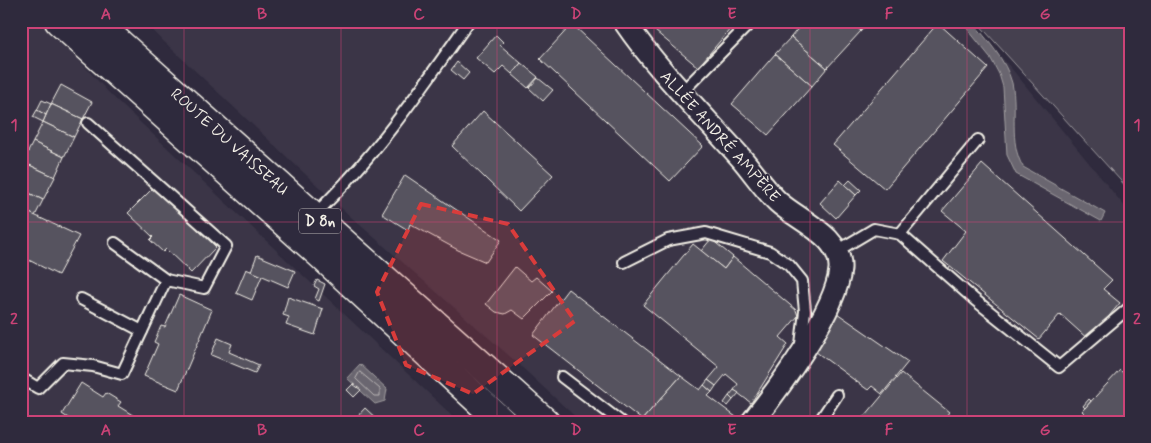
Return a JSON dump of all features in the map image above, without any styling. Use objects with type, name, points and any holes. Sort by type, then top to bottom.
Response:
[{"type":"main road","name":"ROUTE DU VAISSEAU","points":[[60,21],[320,254],[502,422]]},
{"type":"main road","name":"ROUTE DU VAISSEAU","points":[[94,21],[545,422]]},
{"type":"street","name":"ALLÉE ANDRÉ AMPÈRE","points":[[624,21],[681,93],[742,159],[778,202],[824,235],[837,251]]},
{"type":"street","points":[[752,422],[815,331],[835,294],[840,268],[837,251]]},
{"type":"lane","points":[[314,216],[342,189],[401,115],[468,21]]},
{"type":"lane","points":[[681,93],[752,21]]},
{"type":"lane","points":[[88,123],[226,246],[204,288],[166,280],[115,244]]},
{"type":"lane","points":[[900,234],[978,140]]},
{"type":"lane","points":[[837,251],[874,229],[900,234],[975,300],[1059,366],[1130,307]]},
{"type":"lane","points":[[624,262],[668,240],[706,233],[770,252],[789,265],[802,281],[805,311],[800,352]]},
{"type":"lane","points":[[21,378],[38,388],[63,363],[93,366],[122,374],[166,280]]},
{"type":"lane","points":[[81,299],[142,331]]},
{"type":"lane","points":[[562,377],[621,422]]},
{"type":"lane","points":[[819,422],[837,395]]},
{"type":"highlighted area","points":[[421,204],[508,224],[575,321],[473,394],[406,365],[377,292]]},
{"type":"shaded area","points":[[21,21],[40,21],[54,33],[110,94],[459,422],[21,422]]},
{"type":"shaded area","points":[[142,21],[968,21],[1011,68],[1130,213],[1130,422],[581,422],[514,360],[351,217]]},
{"type":"shaded area","points":[[976,21],[1130,21],[1130,191]]},
{"type":"water","points":[[961,21],[972,21],[995,51],[1009,75],[1014,94],[1016,147],[1023,167],[1105,213],[1101,221],[1016,174],[1007,155],[1003,87],[999,74],[990,57]]},
{"type":"water","points":[[360,364],[387,389],[385,401],[375,404],[347,378]]},
{"type":"building","points":[[643,21],[737,21],[698,67]]},
{"type":"building","points":[[804,21],[850,21],[861,31],[827,68],[791,37]]},
{"type":"building","points":[[850,21],[869,21],[861,31]]},
{"type":"building","points":[[938,23],[988,68],[885,189],[833,145]]},
{"type":"building","points":[[572,24],[703,146],[670,181],[540,59]]},
{"type":"building","points":[[496,35],[503,42],[500,45],[521,63],[512,74],[503,66],[495,74],[476,58]]},
{"type":"building","points":[[791,37],[827,68],[812,86],[775,54]]},
{"type":"building","points":[[775,54],[812,86],[768,135],[732,104]]},
{"type":"building","points":[[457,62],[469,73],[463,80],[451,70]]},
{"type":"building","points":[[521,63],[538,77],[528,88],[512,74]]},
{"type":"building","points":[[538,78],[553,90],[543,101],[529,88]]},
{"type":"building","points":[[61,85],[92,102],[83,119],[51,104]]},
{"type":"building","points":[[21,90],[26,92],[21,102]]},
{"type":"building","points":[[42,100],[51,104],[46,115],[37,110]]},
{"type":"building","points":[[51,104],[83,119],[74,137],[43,122]]},
{"type":"building","points":[[37,110],[46,115],[43,122],[33,117]]},
{"type":"building","points":[[483,111],[553,175],[519,211],[452,146]]},
{"type":"building","points":[[43,122],[74,137],[64,157],[33,142]]},
{"type":"building","points":[[33,142],[64,157],[55,177],[23,162]]},
{"type":"building","points":[[23,162],[55,177],[43,200],[21,189]]},
{"type":"building","points":[[982,164],[1112,280],[1103,289],[1120,303],[1089,340],[1060,314],[1039,339],[943,261],[966,231],[942,211]]},
{"type":"building","points":[[405,175],[501,240],[486,262],[458,250],[410,224],[408,230],[382,214]]},
{"type":"building","points":[[840,180],[856,195],[836,218],[820,203]]},
{"type":"building","points":[[850,180],[861,190],[856,195],[845,185]]},
{"type":"building","points":[[154,187],[216,247],[191,273],[166,249],[163,252],[150,240],[153,237],[128,213]]},
{"type":"building","points":[[21,189],[43,200],[35,216],[21,209]]},
{"type":"building","points":[[21,209],[79,236],[58,275],[21,256]]},
{"type":"building","points":[[711,239],[733,257],[724,269],[701,251]]},
{"type":"building","points":[[693,244],[724,269],[733,257],[796,310],[798,316],[780,337],[788,344],[751,403],[734,390],[738,384],[726,374],[716,386],[708,380],[719,367],[643,305]]},
{"type":"building","points":[[257,255],[295,271],[288,287],[251,271]]},
{"type":"building","points":[[515,267],[531,281],[536,277],[552,291],[524,319],[512,310],[505,314],[496,312],[486,304]]},
{"type":"building","points":[[246,269],[262,276],[252,300],[236,293]]},
{"type":"building","points":[[317,280],[325,284],[319,301],[315,299],[319,289],[314,286]]},
{"type":"building","points":[[568,289],[681,376],[642,420],[533,335]]},
{"type":"building","points":[[179,295],[212,310],[178,390],[144,376],[158,344],[154,342],[161,326],[165,327]]},
{"type":"building","points":[[288,297],[323,309],[315,335],[286,325],[289,317],[283,315]]},
{"type":"building","points":[[834,311],[908,362],[882,394],[872,386],[868,390],[812,349]]},
{"type":"building","points":[[218,338],[232,344],[229,352],[259,365],[255,373],[211,355]]},
{"type":"building","points":[[1130,368],[1130,422],[1093,422],[1082,411],[1120,370],[1124,374]]},
{"type":"building","points":[[901,373],[949,412],[942,422],[860,422]]},
{"type":"building","points":[[681,376],[700,390],[704,385],[712,392],[708,396],[736,417],[732,422],[644,422],[642,420]]},
{"type":"building","points":[[708,380],[716,386],[712,392],[704,385]]},
{"type":"building","points":[[81,383],[103,397],[106,393],[121,402],[118,406],[144,422],[74,422],[62,414]]},
{"type":"building","points":[[353,384],[361,390],[354,397],[347,390]]},
{"type":"building","points":[[734,390],[739,393],[733,400],[729,396]]},
{"type":"building","points":[[729,396],[733,400],[728,406],[724,403]]},
{"type":"building","points":[[1089,399],[1091,401],[1085,408],[1083,406]]},
{"type":"building","points":[[365,408],[380,422],[352,422]]}]
